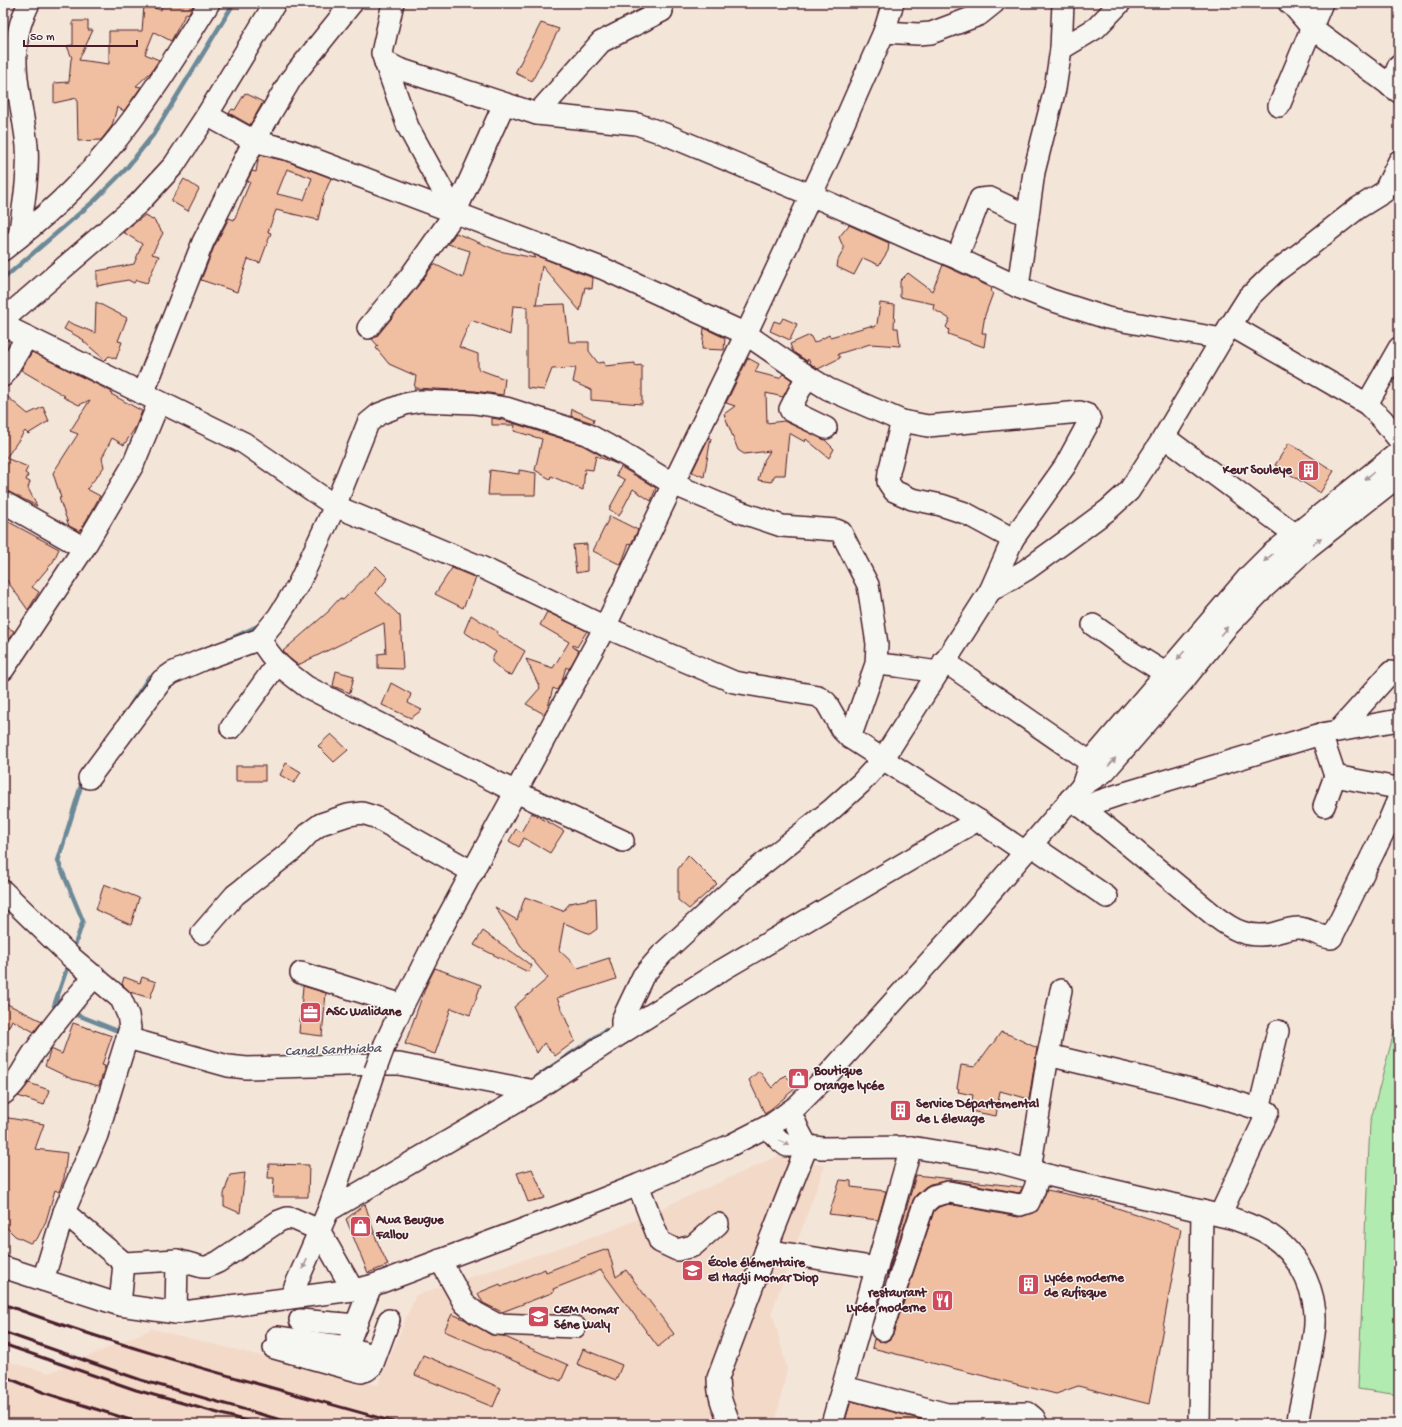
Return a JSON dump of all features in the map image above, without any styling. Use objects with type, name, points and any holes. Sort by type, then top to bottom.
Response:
[{"type":"street","points":[[3,250],[20,237],[74,188],[104,156],[136,115],[209,3]]},
{"type":"street","points":[[3,320],[139,203],[174,165],[207,115],[275,3]]},
{"type":"street","points":[[3,670],[84,548],[133,465],[151,398],[203,242],[254,141],[291,79],[352,3]]},
{"type":"street","points":[[393,3],[382,53],[408,127],[455,213]]},
{"type":"street","points":[[290,1298],[328,1211],[375,1070],[402,1005],[437,937],[605,627],[811,195],[884,32],[893,3]]},
{"type":"street","points":[[884,32],[931,34],[979,16],[994,3]]},
{"type":"street","points":[[1018,287],[1034,172],[1055,89],[1061,49],[1063,3]]},
{"type":"street","points":[[1061,49],[1096,28],[1120,3]]},
{"type":"street","points":[[1289,3],[1311,27],[1395,89],[1399,65]]},
{"type":"street","points":[[1279,106],[1322,3]]},
{"type":"street","points":[[20,237],[25,196],[27,148],[16,70],[20,26],[25,6]]},
{"type":"street","points":[[537,114],[601,42],[662,11]]},
{"type":"street","points":[[385,62],[504,104],[537,114],[637,124],[665,134],[811,195],[957,258],[1018,287],[1107,318],[1226,332],[1367,404],[1383,420],[1399,440]]},
{"type":"street","points":[[368,328],[409,278],[455,213],[504,104]]},
{"type":"street","points":[[207,115],[254,141],[290,150],[604,269],[746,334],[828,389],[902,420],[928,426],[1080,412],[1088,414],[1090,420],[1065,466],[1013,539],[990,591],[883,759],[861,783],[841,801],[739,883],[662,954],[643,976],[622,1020],[622,1032]]},
{"type":"street","points":[[990,591],[1026,570],[1108,510],[1129,491],[1164,437],[1226,332],[1248,298],[1274,272],[1358,208],[1391,192],[1399,161]]},
{"type":"street","points":[[957,258],[980,199],[990,198],[1028,216]]},
{"type":"street","points":[[3,325],[244,443],[330,501],[335,506],[481,567],[605,627],[734,682],[818,696],[826,702],[842,730],[850,738],[978,820],[1028,848],[1107,897]]},
{"type":"street","points":[[3,376],[28,338]]},
{"type":"street","points":[[1367,404],[1399,348]]},
{"type":"street","points":[[807,376],[790,408],[791,411],[826,428]]},
{"type":"street","points":[[89,778],[162,680],[172,673],[202,660],[260,639],[278,617],[298,585],[335,506],[368,423],[379,414],[405,404],[421,401],[474,403],[506,408],[587,434],[673,484],[734,510],[782,526],[836,530],[841,532],[868,585],[877,644],[876,664],[850,738]]},
{"type":"street","points":[[902,420],[889,472],[888,482],[894,491],[912,499],[941,505],[964,513],[1013,539]]},
{"type":"street","points":[[1164,437],[1296,535]]},
{"type":"street","points":[[1078,797],[1090,762],[1249,576],[1270,555],[1399,452]]},
{"type":"street","points":[[3,1267],[120,1305],[176,1314],[362,1288],[567,1213],[638,1185],[737,1142],[767,1127],[790,1111],[826,1077],[958,930],[1028,848],[1104,772],[1184,680],[1226,628],[1264,588],[1310,546],[1399,476]]},
{"type":"street","points":[[3,502],[84,548]]},
{"type":"street","points":[[1093,625],[1165,674]]},
{"type":"street","points":[[260,639],[269,655],[277,664],[307,687],[516,792],[623,841]]},
{"type":"street","points":[[231,728],[277,664]]},
{"type":"street","points":[[876,664],[941,667],[1090,762]]},
{"type":"street","points":[[1330,732],[1391,672]]},
{"type":"street","points":[[1078,797],[1118,795],[1330,732],[1399,720]]},
{"type":"street","points":[[1324,806],[1335,776],[1330,732]]},
{"type":"street","points":[[1335,776],[1396,788],[1399,792]]},
{"type":"street","points":[[1078,797],[1216,917],[1237,931],[1248,935],[1269,934],[1298,928],[1330,938],[1332,937],[1388,823],[1399,797]]},
{"type":"street","points":[[202,933],[236,895],[293,850],[310,832],[321,824],[348,815],[362,813],[374,817],[473,872]]},
{"type":"street","points":[[328,1211],[534,1091],[622,1032],[777,938],[978,820]]},
{"type":"street","points":[[3,891],[71,957],[121,999],[128,1015],[130,1028],[97,1135],[64,1212],[43,1280]]},
{"type":"street","points":[[301,973],[402,1005]]},
{"type":"street","points":[[3,1094],[12,1088],[36,1049],[69,1005],[95,976]]},
{"type":"street","points":[[882,1330],[924,1204],[933,1196],[949,1192],[1020,1205],[1029,1202],[1035,1188],[1034,1171],[1048,1054],[1061,990]]},
{"type":"street","points":[[1259,1109],[1278,1031]]},
{"type":"street","points":[[127,1038],[228,1066],[247,1068],[399,1064],[534,1091]]},
{"type":"street","points":[[1048,1054],[1207,1093],[1268,1112],[1211,1213],[1199,1424]]},
{"type":"street","points":[[730,1424],[718,1392],[718,1378],[807,1146],[790,1111]]},
{"type":"street","points":[[767,1127],[779,1140],[788,1146],[822,1148],[911,1147],[995,1161],[1211,1213],[1252,1225],[1270,1235],[1285,1246],[1298,1262],[1308,1282],[1314,1300],[1315,1332],[1298,1424]]},
{"type":"street","points":[[832,1424],[911,1147]]},
{"type":"street","points":[[638,1185],[660,1242],[677,1250],[692,1246],[718,1224]]},
{"type":"street","points":[[64,1212],[124,1263],[176,1260],[207,1267],[218,1262],[279,1221],[287,1218],[294,1219],[319,1230],[362,1288],[356,1325],[338,1352]]},
{"type":"street","points":[[766,1250],[877,1268]]},
{"type":"street","points":[[176,1260],[176,1314]]},
{"type":"street","points":[[440,1260],[464,1303],[476,1314],[496,1324],[575,1327]]},
{"type":"street","points":[[120,1305],[124,1263]]},
{"type":"street","points":[[298,1338],[338,1352],[361,1372],[372,1366],[389,1320]]},
{"type":"street","points":[[276,1342],[356,1325]]},
{"type":"street","points":[[844,1386],[946,1419],[1028,1413],[1034,1418],[1037,1424]]},
{"type":"shaded area","points":[[780,1155],[792,1161],[825,1165],[772,1311],[787,1369],[775,1424],[3,1424],[3,1360],[49,1373],[152,1329],[378,1385],[416,1295],[613,1230]]},
{"type":"green space","points":[[1399,1013],[1399,1395],[1358,1389],[1370,1123]]},
{"type":"building","points":[[162,3],[195,3],[188,14],[186,13],[171,41],[154,32],[145,54],[159,60],[151,72],[136,86],[141,87],[124,111],[117,107],[112,126],[101,140],[78,141],[77,98],[54,103],[54,83],[69,82],[72,58],[67,46],[73,45],[73,21],[88,21],[88,30],[93,30],[79,60],[109,64],[109,31],[142,31],[144,5],[161,10]]},
{"type":"building","points":[[541,23],[559,29],[532,81],[515,73]]},
{"type":"building","points":[[245,93],[263,102],[250,125],[229,113],[232,109],[235,110]]},
{"type":"building","points":[[260,155],[286,161],[331,178],[323,198],[318,220],[276,210],[268,232],[271,233],[260,263],[248,259],[237,292],[201,280],[214,247],[229,218],[234,220],[250,182],[247,181],[252,171],[256,172]],"holes":[[[287,169],[312,178],[304,200],[277,194]]]},
{"type":"building","points":[[184,179],[199,189],[188,211],[171,201]]},
{"type":"building","points":[[145,215],[152,220],[153,219],[163,233],[152,254],[159,256],[147,283],[136,280],[134,283],[128,280],[97,286],[97,271],[134,264],[142,244],[123,232]]},
{"type":"building","points":[[849,225],[889,243],[888,251],[879,265],[863,258],[854,275],[837,267],[838,260],[844,249],[839,237]]},
{"type":"building","points":[[456,233],[499,251],[535,258],[532,254],[593,278],[592,289],[585,287],[580,311],[542,266],[536,305],[565,304],[569,342],[589,342],[589,351],[598,363],[604,362],[605,366],[635,363],[635,366],[642,365],[642,404],[591,400],[591,390],[573,382],[576,368],[552,369],[544,390],[527,388],[527,307],[513,306],[510,335],[471,320],[459,347],[478,354],[478,369],[505,379],[503,395],[475,391],[414,388],[416,376],[389,364],[376,348],[378,346],[372,339],[377,336],[434,264],[463,278],[470,251],[448,244]]},
{"type":"building","points":[[943,265],[992,288],[991,292],[993,293],[985,315],[982,333],[986,333],[984,347],[948,334],[949,330],[946,327],[950,319],[933,309],[934,304],[900,297],[900,281],[908,273],[932,291]]},
{"type":"building","points":[[96,302],[127,318],[118,341],[122,342],[116,359],[109,356],[105,360],[83,341],[84,340],[64,329],[68,322],[95,333]]},
{"type":"building","points":[[880,303],[895,305],[894,328],[898,328],[900,346],[870,344],[838,354],[840,358],[818,369],[811,364],[808,359],[807,361],[793,352],[790,344],[810,335],[814,343],[829,335],[830,337],[870,326],[875,327],[877,324]]},
{"type":"building","points":[[783,318],[797,324],[790,340],[770,331],[774,321],[780,323]]},
{"type":"building","points":[[704,328],[725,338],[724,350],[702,349]]},
{"type":"building","points":[[32,352],[112,392],[111,394],[142,411],[135,428],[124,445],[112,438],[102,458],[104,467],[87,489],[100,496],[79,531],[69,526],[59,498],[61,498],[53,473],[78,434],[70,431],[90,400],[79,405],[63,397],[65,396],[21,370]]},
{"type":"building","points":[[748,358],[759,364],[755,372],[779,378],[783,374],[792,380],[783,397],[766,393],[767,423],[784,421],[825,440],[834,449],[829,458],[806,439],[805,442],[789,433],[785,475],[775,475],[771,482],[758,480],[763,462],[770,451],[744,454],[738,450],[724,414],[735,406],[726,403]]},
{"type":"building","points":[[3,393],[28,414],[43,407],[49,421],[28,434],[25,431],[6,458],[28,467],[25,473],[28,475],[26,480],[30,482],[28,488],[37,506],[3,490]]},
{"type":"building","points":[[572,409],[594,419],[593,423],[571,416]]},
{"type":"building","points":[[492,418],[503,420],[582,445],[617,464],[596,456],[593,470],[585,469],[583,490],[551,476],[550,479],[535,470],[542,439],[514,431],[515,425],[492,425]]},
{"type":"building","points":[[709,437],[711,438],[704,477],[692,472]]},
{"type":"building","name":"Keur Souleye","points":[[1289,443],[1334,471],[1320,493],[1275,465]]},
{"type":"building","points":[[621,467],[656,488],[651,501],[633,489],[619,516],[609,509],[625,480],[616,475]]},
{"type":"building","points":[[490,470],[519,474],[519,470],[536,473],[535,495],[488,495]]},
{"type":"building","points":[[610,516],[638,530],[631,544],[629,543],[621,565],[593,551]]},
{"type":"building","points":[[7,521],[59,549],[53,562],[32,587],[39,592],[28,610],[3,575],[3,528]]},
{"type":"building","points":[[587,544],[587,571],[576,573],[573,545]]},
{"type":"building","points":[[376,566],[388,578],[376,593],[400,616],[403,669],[378,668],[378,654],[386,653],[384,623],[298,665],[288,657],[283,651],[329,611],[340,598],[343,600]]},
{"type":"building","points":[[452,568],[476,578],[463,608],[435,594]]},
{"type":"building","points":[[547,612],[587,631],[577,647],[573,645],[573,647],[579,651],[569,669],[566,667],[562,681],[557,690],[553,688],[548,707],[544,714],[526,704],[540,688],[526,659],[553,668],[569,642],[540,625]]},
{"type":"building","points":[[471,615],[498,632],[497,634],[525,651],[512,675],[506,674],[492,662],[492,658],[496,652],[464,632]]},
{"type":"building","points":[[3,625],[14,631],[3,648]]},
{"type":"building","points":[[336,671],[354,676],[350,693],[333,686]]},
{"type":"building","points":[[391,683],[411,694],[408,703],[422,710],[411,718],[382,705]]},
{"type":"building","points":[[331,734],[348,750],[334,762],[318,746]]},
{"type":"building","points":[[286,763],[301,772],[294,783],[280,775]]},
{"type":"building","points":[[236,766],[265,766],[265,781],[236,781]]},
{"type":"building","points":[[532,813],[564,831],[550,853],[524,838],[519,847],[509,841],[516,829],[521,832]]},
{"type":"building","points":[[688,855],[717,884],[689,909],[678,900],[678,869]]},
{"type":"building","points":[[104,884],[139,898],[131,925],[96,910]]},
{"type":"building","points":[[525,897],[563,911],[570,903],[596,898],[597,929],[590,934],[564,923],[559,950],[578,968],[609,958],[616,979],[557,998],[575,1041],[555,1056],[544,1043],[537,1053],[514,1007],[548,978],[521,946],[495,907],[517,920]]},
{"type":"building","points":[[483,931],[532,966],[528,972],[474,945]]},
{"type":"building","points":[[435,968],[481,985],[470,1015],[451,1008],[435,1054],[405,1044],[426,986]]},
{"type":"building","points":[[124,977],[140,983],[142,977],[156,982],[150,998],[130,992],[122,984]]},
{"type":"building","points":[[303,986],[326,993],[322,1036],[299,1033]]},
{"type":"building","points":[[3,1002],[42,1021],[34,1032],[12,1020],[3,1039]]},
{"type":"building","points":[[73,1023],[112,1036],[102,1065],[105,1066],[99,1086],[72,1079],[45,1066],[51,1049],[62,1054]]},
{"type":"building","points":[[1001,1032],[1037,1048],[1029,1099],[1000,1091],[996,1116],[970,1111],[973,1095],[958,1092],[959,1089],[957,1088],[961,1065],[975,1067]]},
{"type":"building","points":[[759,1071],[772,1088],[785,1075],[797,1087],[765,1114],[749,1080]]},
{"type":"building","points":[[29,1083],[49,1090],[44,1105],[18,1096]]},
{"type":"building","points":[[3,1117],[44,1124],[35,1149],[67,1153],[64,1178],[59,1192],[55,1190],[46,1221],[37,1239],[30,1243],[15,1236],[3,1224]]},
{"type":"building","points":[[269,1164],[309,1165],[308,1197],[273,1197],[274,1178],[268,1178]]},
{"type":"building","points":[[532,1169],[545,1198],[528,1202],[517,1173]]},
{"type":"building","points":[[245,1173],[240,1213],[224,1206],[224,1194],[230,1175]]},
{"type":"building","points":[[916,1175],[1023,1187],[1019,1193],[951,1180],[930,1184],[925,1187],[913,1200],[887,1276]]},
{"type":"building","points":[[840,1180],[851,1181],[851,1187],[886,1191],[878,1220],[829,1214]]},
{"type":"building","name":"Lycée moderne de Rufisque","points":[[1047,1190],[1090,1199],[1181,1229],[1149,1404],[1078,1386],[1056,1394],[872,1348],[874,1339],[885,1342],[890,1339],[893,1334],[934,1211],[939,1207],[949,1204],[1018,1217],[1037,1211]]},
{"type":"building","points":[[365,1204],[377,1241],[388,1265],[368,1273],[346,1219]]},
{"type":"building","points":[[608,1249],[616,1277],[626,1270],[674,1334],[658,1347],[601,1270],[553,1289],[554,1292],[502,1312],[483,1303],[478,1293],[500,1284],[501,1287],[545,1269],[546,1272]]},
{"type":"building","points":[[452,1314],[466,1320],[491,1335],[503,1336],[568,1365],[561,1381],[444,1331]]},
{"type":"building","points":[[583,1349],[622,1365],[616,1380],[577,1364]]},
{"type":"building","points":[[423,1355],[501,1388],[493,1407],[415,1375]]},
{"type":"building","points":[[851,1401],[938,1424],[844,1424]]},
{"type":"waterway","points":[[3,279],[94,201],[125,170],[153,135],[234,3]]},
{"type":"waterway","points":[[232,638],[260,625]]},
{"type":"waterway","points":[[130,706],[149,677],[157,674]]},
{"type":"waterway","points":[[73,951],[83,921],[58,861],[83,779]]},
{"type":"waterway","points":[[59,1008],[54,1006],[69,962]]},
{"type":"waterway","name":"Canal Santhiaba","points":[[70,1012],[123,1033]]},
{"type":"waterway","name":"Canal Santhiaba","points":[[536,1077],[606,1030]]},
{"type":"railway","points":[[3,1304],[101,1338],[401,1424]]},
{"type":"railway","points":[[3,1332],[141,1380],[295,1424]]},
{"type":"railway","points":[[3,1344],[136,1390],[257,1424]]},
{"type":"railway","points":[[3,1376],[45,1393],[143,1424]]},
{"type":"place","name":"Keur Souleye","points":[[1308,470]]},
{"type":"place","name":"ASC Walidane","points":[[310,1012]]},
{"type":"place","name":"Boutique Orange lycée","points":[[799,1078]]},
{"type":"place","name":"Service Départemental de L élevage","points":[[901,1111]]},
{"type":"place","name":"Awa Beugue Fallou","points":[[361,1227]]},
{"type":"place","name":"École élémentaire El Hadji Momar Diop","points":[[693,1270]]},
{"type":"place","name":"Lycée moderne de Rufisque","points":[[1028,1285]]},
{"type":"place","name":"restaurant Lycée moderne","points":[[942,1300]]},
{"type":"place","name":"CEM Momar Séne Waly","points":[[538,1317]]}]
